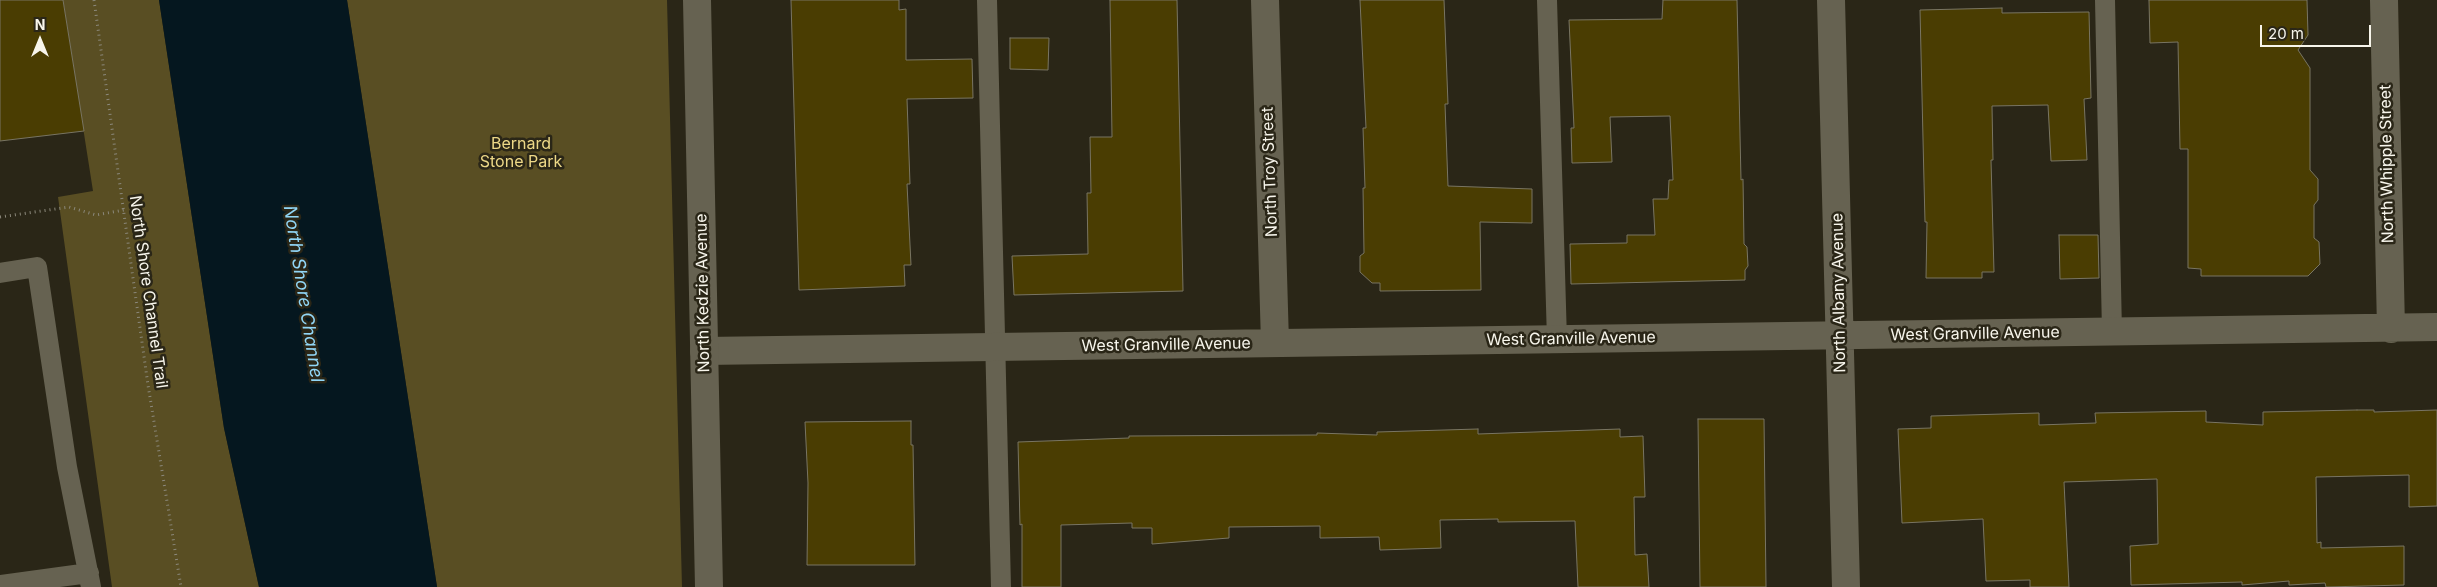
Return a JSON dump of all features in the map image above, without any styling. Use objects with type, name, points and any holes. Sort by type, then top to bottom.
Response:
[{"type":"street","name":"North Kedzie Avenue","points":[[697,0],[709,587]]},
{"type":"street","name":"North Troy Street","points":[[1265,0],[1275,343]]},
{"type":"street","name":"North Albany Avenue","points":[[1831,0],[1846,587]]},
{"type":"street","name":"North Whipple Street","points":[[2384,0],[2391,328]]},
{"type":"street","name":"West Granville Avenue","points":[[704,351],[2437,328]]},
{"type":"lane","points":[[988,0],[1001,587]]},
{"type":"lane","points":[[1547,0],[1556,340]]},
{"type":"lane","points":[[2106,0],[2112,332]]},
{"type":"lane","points":[[0,273],[37,267],[67,467],[90,580],[0,584]]},
{"type":"path","name":"North Shore Channel Trail","points":[[94,0],[148,385],[181,587]]},
{"type":"path","points":[[0,217],[69,207],[96,215],[124,210]]},
{"type":"green space","points":[[63,0],[159,0],[224,428],[259,587],[112,587],[58,197],[93,191]]},
{"type":"green space","name":"Bernard Stone Park","points":[[347,0],[667,0],[682,587],[437,587]]},
{"type":"water","name":"North Shore Channel","points":[[159,0],[347,0],[437,587],[259,587],[224,428]]},
{"type":"building","points":[[0,0],[63,0],[84,131],[0,141]]},
{"type":"building","points":[[791,0],[899,0],[899,10],[906,9],[906,60],[972,59],[973,98],[907,99],[910,184],[907,184],[911,265],[904,265],[905,286],[799,290]]},
{"type":"building","points":[[1110,0],[1177,0],[1183,291],[1014,295],[1012,256],[1088,254],[1087,193],[1091,193],[1090,137],[1112,137]]},
{"type":"building","points":[[1360,0],[1444,0],[1448,104],[1445,104],[1448,186],[1532,189],[1532,223],[1480,222],[1481,290],[1380,291],[1380,283],[1372,283],[1360,272],[1360,256],[1364,253],[1363,188],[1365,188],[1363,128],[1366,128]]},
{"type":"building","points":[[1663,0],[1737,0],[1741,180],[1743,179],[1744,244],[1747,247],[1748,266],[1745,270],[1745,280],[1571,284],[1570,244],[1627,243],[1627,235],[1655,235],[1653,199],[1668,199],[1669,180],[1673,180],[1670,116],[1610,117],[1612,162],[1572,163],[1571,128],[1574,128],[1569,20],[1662,19]]},
{"type":"building","points":[[2149,0],[2307,0],[2308,35],[2298,50],[2310,68],[2310,170],[2318,179],[2318,200],[2314,205],[2314,238],[2319,242],[2320,264],[2308,276],[2201,276],[2201,269],[2188,268],[2188,149],[2180,149],[2178,42],[2150,43]]},
{"type":"building","points":[[2002,8],[2002,13],[2089,12],[2091,98],[2084,99],[2087,160],[2051,161],[2048,105],[1992,106],[1993,160],[1991,160],[1994,272],[1982,272],[1982,278],[1926,278],[1927,222],[1925,222],[1920,10]]},
{"type":"building","points":[[1010,38],[1049,38],[1048,70],[1010,69]]},
{"type":"building","points":[[2059,235],[2098,235],[2099,278],[2060,279]]},
{"type":"building","points":[[2374,410],[2374,412],[2437,410],[2437,506],[2409,507],[2409,475],[2316,477],[2317,543],[2321,542],[2321,548],[2404,546],[2404,585],[2326,587],[2325,583],[2289,585],[2289,581],[2242,585],[2242,582],[2131,585],[2130,546],[2158,544],[2157,479],[2064,482],[2069,587],[2030,587],[2030,580],[1986,581],[1983,519],[1902,523],[1898,429],[1931,428],[1931,416],[2039,413],[2039,425],[2096,423],[2095,413],[2206,411],[2206,422],[2263,425],[2263,412]]},
{"type":"building","points":[[1698,419],[1764,419],[1766,587],[1700,587]]},
{"type":"building","points":[[911,421],[915,565],[807,565],[808,483],[805,422]]},
{"type":"building","points":[[1478,429],[1478,434],[1620,429],[1620,437],[1643,436],[1645,497],[1634,497],[1635,555],[1647,554],[1649,587],[1578,587],[1575,521],[1498,522],[1498,519],[1440,520],[1441,548],[1380,550],[1379,537],[1320,538],[1320,526],[1229,527],[1229,538],[1152,544],[1152,528],[1132,528],[1132,523],[1061,525],[1061,587],[1022,587],[1022,524],[1020,525],[1018,442],[1129,438],[1129,436],[1317,435],[1317,433],[1377,435],[1377,432]]}]
